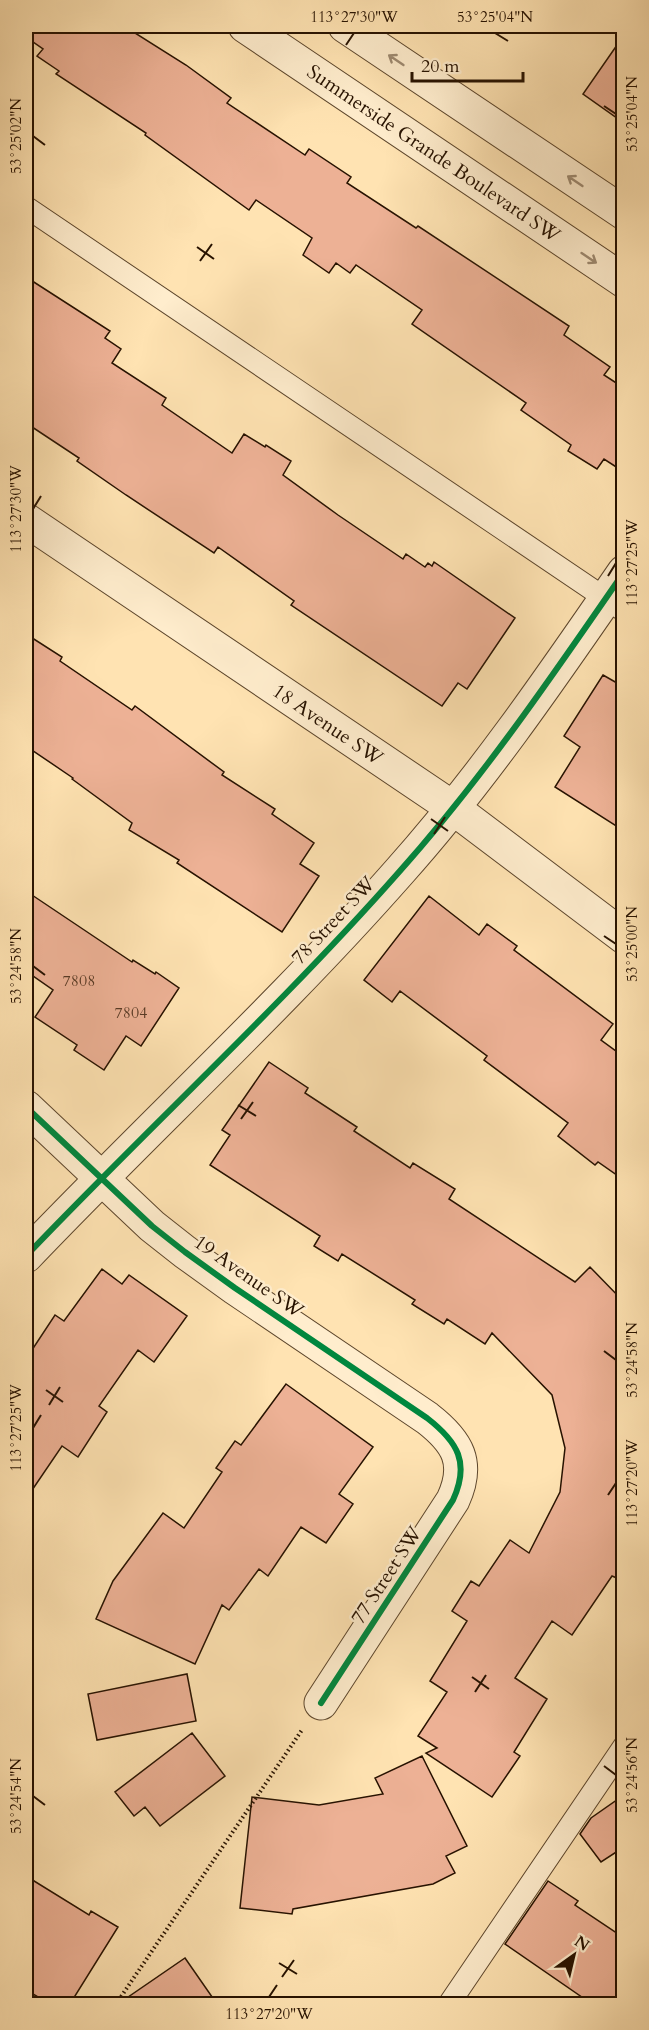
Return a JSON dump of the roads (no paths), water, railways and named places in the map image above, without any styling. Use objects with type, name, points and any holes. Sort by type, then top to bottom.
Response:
[{"type":"street","name":"Summerside Grande Boulevard SW","points":[[245,26],[624,281]]},
{"type":"street","points":[[345,26],[624,213]]},
{"type":"street","name":"18 Avenue SW","points":[[26,520],[453,808],[624,937]]},
{"type":"street","name":"78 Street SW","points":[[26,1256],[255,1025],[399,872],[453,808],[614,605],[624,572]]},
{"type":"street","name":"19 Avenue SW","points":[[26,1107],[152,1226],[212,1272],[443,1430],[454,1444],[460,1460]]},
{"type":"street","name":"77 Street SW","points":[[321,1702],[446,1513],[460,1486],[462,1473],[460,1460]]},
{"type":"lane","points":[[26,207],[614,605]]},
{"type":"lane","points":[[449,2004],[624,1746]]}]
